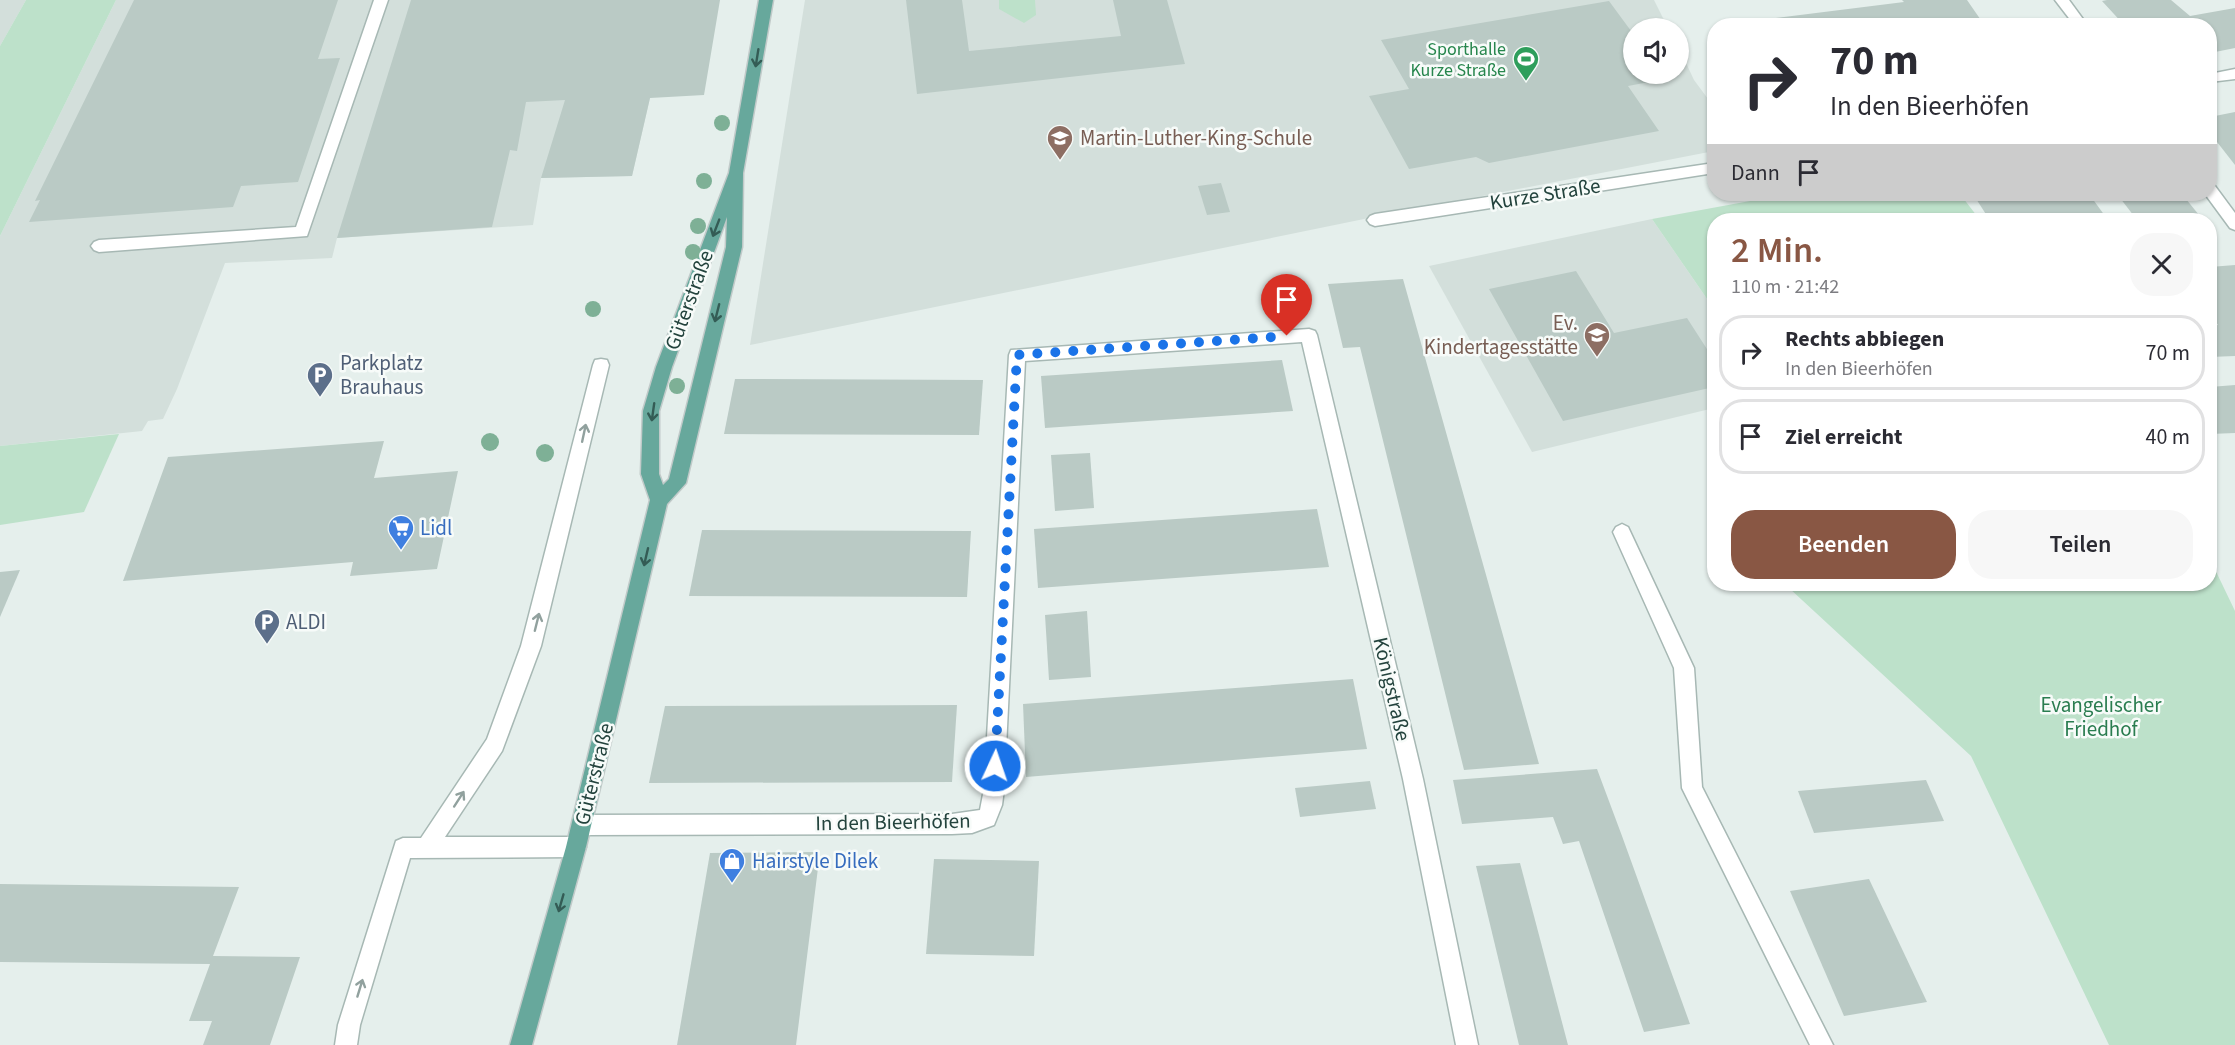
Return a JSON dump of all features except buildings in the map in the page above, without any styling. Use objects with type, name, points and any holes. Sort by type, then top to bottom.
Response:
[{"type":"main road","name":"Güterstraße","points":[[659,500],[678,483],[734,247],[736,173],[766,0]]},
{"type":"main road","name":"Güterstraße","points":[[521,1045],[582,825],[659,500],[650,474],[651,411],[664,367],[736,173]]},
{"type":"street","points":[[99,246],[302,232],[381,0]]},
{"type":"street","points":[[2062,0],[2076,18]]},
{"type":"street","points":[[2217,77],[2235,74]]},
{"type":"street","name":"Kurze Straße","points":[[1375,220],[1707,169]]},
{"type":"street","points":[[2217,200],[2235,224]]},
{"type":"street","name":"In den Bieerhöfen","points":[[582,825],[952,824],[972,823],[987,818],[992,805],[1017,355],[1309,335]]},
{"type":"street","name":"Königstraße","points":[[1309,335],[1413,779],[1467,1045]]},
{"type":"street","points":[[426,848],[495,744],[531,646],[601,364]]},
{"type":"street","points":[[1622,532],[1684,668],[1692,788],[1822,1045]]},
{"type":"street","points":[[346,1045],[349,1025],[403,848],[576,847]]},
{"type":"shaded area","points":[[0,0],[26,0],[0,46]]},
{"type":"shaded area","points":[[116,0],[720,0],[650,98],[632,176],[541,178],[533,225],[337,238],[332,258],[225,263],[177,389],[163,419],[148,421],[142,431],[0,446],[0,236]]},
{"type":"shaded area","name":"Martin-Luther-King-Schule","points":[[805,0],[1654,0],[1663,18],[1623,18],[1623,84],[1689,84],[1689,69],[1707,98],[1707,152],[1364,219],[750,345]]},
{"type":"shaded area","name":"Ev. Kindertagesstätte","points":[[1652,219],[1707,299],[1707,410],[1532,452],[1429,266]]},
{"type":"green space","points":[[26,0],[116,0],[0,236],[0,46]]},
{"type":"green space","points":[[999,0],[1035,0],[1036,15],[1024,23],[999,9]]},
{"type":"green space","points":[[1750,201],[1965,201],[1975,213],[1707,213],[1707,299],[1652,219]]},
{"type":"green space","points":[[119,434],[84,512],[0,525],[0,446]]},
{"type":"green space","name":"Evangelischer Friedhof","points":[[2217,574],[2235,611],[2235,1045],[2109,1045],[1971,756],[1792,591],[2217,591]]},
{"type":"place","name":"Sporthalle Kurze Straße","points":[[1526,82]]},
{"type":"place","name":"Martin-Luther-King-Schule","points":[[1060,161]]},
{"type":"place","name":"Ev. Kindertagesstätte","points":[[1597,358]]},
{"type":"place","name":"Parkplatz Brauhaus","points":[[320,398]]},
{"type":"place","name":"Lidl","points":[[401,551]]},
{"type":"place","name":"ALDI","points":[[267,645]]},
{"type":"place","name":"Hairstyle Dilek","points":[[732,884]]},
{"type":"route","points":[[995,766],[1017,355],[1287,336]]}]
